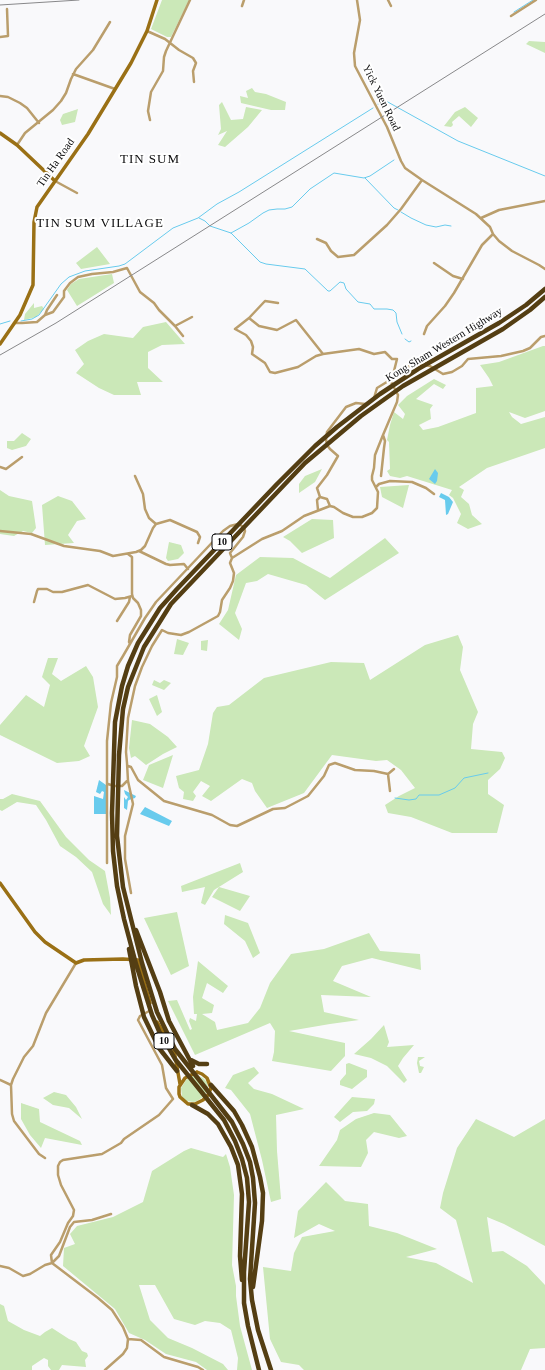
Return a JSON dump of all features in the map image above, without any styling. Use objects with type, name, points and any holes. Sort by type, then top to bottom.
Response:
[{"type":"highway","name":"Kong Sham Western Highway","points":[[259,1369],[248,1326],[244,1296],[249,1202],[247,1178],[238,1147],[228,1127],[219,1114],[180,1065],[161,1036],[152,1015],[124,919],[115,874],[112,837],[115,722],[119,698],[128,666],[138,643],[153,618],[173,594],[277,484],[311,451],[337,427],[401,380],[499,324],[526,305],[545,289]]},
{"type":"highway","name":"Kong Sham Western Highway","points":[[271,1370],[258,1330],[251,1292],[250,1278],[255,1220],[255,1194],[252,1170],[243,1144],[228,1116],[175,1049],[166,1033],[157,1012],[130,917],[123,886],[117,836],[119,755],[123,709],[134,668],[144,647],[163,615],[181,593],[319,450],[361,416],[403,386],[503,329],[530,310],[545,297]]},
{"type":"highway","points":[[130,917],[157,984],[169,1022],[192,1066]]},
{"type":"highway","points":[[124,919],[141,1008],[154,1039],[177,1072]]},
{"type":"highway","points":[[189,1060],[196,1064],[208,1064]]},
{"type":"highway","points":[[211,1085],[234,1111],[242,1125],[252,1148],[260,1177],[263,1194],[262,1221],[254,1282],[251,1292]]},
{"type":"highway","points":[[192,1105],[208,1114],[218,1124],[231,1148],[238,1166],[242,1194],[240,1264],[244,1290]]},
{"type":"street","name":"Tin Ha Road","points":[[0,344],[20,315],[33,285],[36,212],[39,204],[88,134],[116,90],[147,31],[157,0]]},
{"type":"street","points":[[150,120],[148,111],[151,92],[164,71],[164,57],[190,0]]},
{"type":"street","points":[[242,6],[244,0]]},
{"type":"street","name":"Yick Yuen Road","points":[[357,0],[360,20],[354,53],[356,66],[387,127],[405,168],[481,218]]},
{"type":"street","points":[[388,0],[391,6]]},
{"type":"street","points":[[511,16],[536,0]]},
{"type":"street","points":[[0,37],[8,36],[7,9]]},
{"type":"street","points":[[17,145],[25,133],[53,110],[61,101],[76,69],[99,43],[110,22]]},
{"type":"street","points":[[147,31],[165,39],[193,58],[196,63],[193,71],[194,82]]},
{"type":"street","points":[[73,74],[116,90]]},
{"type":"street","points":[[0,96],[8,97],[20,103],[27,108],[38,123]]},
{"type":"street","points":[[0,133],[17,145],[54,181],[77,193]]},
{"type":"street","points":[[317,239],[326,243],[331,251],[338,257],[354,255],[387,225],[401,209],[422,180]]},
{"type":"street","points":[[545,201],[499,210],[481,218],[490,227],[493,234],[499,241],[512,251],[545,269]]},
{"type":"street","points":[[424,334],[427,326],[445,306],[463,279],[482,245],[493,234]]},
{"type":"street","points":[[434,262],[453,276],[463,279]]},
{"type":"street","points":[[14,322],[37,322],[45,315],[55,310],[64,297],[64,291],[70,283],[78,278],[127,268],[140,292],[154,303],[183,336]]},
{"type":"street","points":[[45,315],[57,295]]},
{"type":"street","points":[[278,303],[265,301],[249,318],[235,329],[246,335],[251,341],[253,347],[252,354],[265,363],[270,372],[275,373],[298,367],[316,356],[323,354],[359,350],[374,354],[385,352],[392,359],[397,359],[393,376]]},
{"type":"street","points":[[175,326],[192,317]]},
{"type":"street","points":[[249,318],[258,326],[277,330],[296,320],[323,354]]},
{"type":"street","points":[[318,510],[318,500],[320,497],[317,488],[327,475],[338,456],[327,445],[327,432],[346,407],[356,403],[372,403],[377,388],[390,380],[395,373],[410,366],[418,364],[430,366],[443,374],[452,372],[462,366],[468,359],[501,356],[523,351],[530,348],[541,337],[545,336]]},
{"type":"street","points":[[232,558],[262,539],[282,531],[304,516],[318,510],[330,506],[353,517],[362,517],[372,513],[377,508],[378,498],[376,487],[372,480],[375,454],[397,402],[398,395],[390,380]]},
{"type":"street","points":[[381,476],[385,441],[383,435]]},
{"type":"street","points":[[0,467],[6,469],[22,457]]},
{"type":"street","points":[[135,476],[143,494],[145,509],[149,518],[156,524]]},
{"type":"street","points":[[376,487],[379,484],[390,481],[412,482],[426,488],[434,494]]},
{"type":"street","points":[[320,497],[327,499],[330,506]]},
{"type":"street","points":[[0,531],[31,534],[64,546],[100,551],[113,556],[139,551],[145,546],[156,524],[170,520],[198,532],[200,537],[198,543]]},
{"type":"street","points":[[107,863],[107,741],[111,703],[117,677],[117,666],[156,602],[223,531],[230,526],[238,524],[244,527],[245,531],[243,537],[230,553],[232,558],[230,563],[234,573],[233,581],[222,600],[218,616],[181,635],[168,633],[162,630],[152,646],[135,686],[128,718],[126,752],[128,781],[133,804],[125,836],[125,859],[131,893]]},
{"type":"street","points":[[139,551],[166,564],[184,564],[188,569]]},
{"type":"street","points":[[117,621],[131,596],[132,557],[128,554]]},
{"type":"street","points":[[34,602],[38,590],[47,589],[53,592],[62,592],[88,585],[115,598],[131,596]]},
{"type":"street","points":[[130,644],[130,635],[141,616],[141,610],[138,603],[131,596]]},
{"type":"street","points":[[128,766],[131,767],[138,780],[164,801],[212,816],[230,825],[236,826],[273,810],[285,808],[308,796],[324,776],[329,765],[335,763],[355,770],[374,771],[388,774]]},
{"type":"street","points":[[388,774],[394,769]]},
{"type":"street","points":[[388,774],[390,791]]},
{"type":"street","points":[[108,784],[122,786],[128,781]]},
{"type":"street","points":[[0,883],[35,932],[45,942],[76,963]]},
{"type":"street","points":[[45,1158],[39,1154],[14,1121],[12,1114],[11,1085],[24,1057],[33,1046],[46,1013],[76,963],[84,960],[138,960],[152,1010],[163,1033],[174,1050],[197,1072],[207,1078],[211,1085],[206,1097],[200,1102],[192,1105],[185,1102],[180,1097],[178,1091],[180,1084],[188,1076],[197,1072]]},
{"type":"street","points":[[105,1370],[123,1354],[127,1348],[128,1339],[123,1327],[112,1310],[85,1287],[52,1263],[51,1255],[60,1242],[68,1223],[73,1216],[74,1210],[58,1175],[58,1166],[63,1160],[102,1154],[121,1144],[124,1139],[159,1115],[173,1099],[166,1088],[162,1065],[138,1020],[140,1016],[152,1010]]},
{"type":"street","points":[[174,1050],[180,1084]]},
{"type":"street","points":[[0,1080],[11,1085]]},
{"type":"street","points":[[0,1266],[9,1268],[23,1276],[30,1274],[45,1265],[52,1263],[59,1256],[70,1227],[74,1222],[92,1220],[111,1214]]},
{"type":"street","points":[[128,1339],[141,1340],[164,1357],[198,1367],[203,1370]]},
{"type":"green space","points":[[162,0],[189,0],[171,37],[167,37],[151,29]]},
{"type":"green space","points":[[529,41],[545,42],[545,53],[526,44]]},
{"type":"green space","points":[[252,88],[255,92],[266,94],[286,102],[285,110],[271,110],[241,103],[240,96],[248,98],[246,91]]},
{"type":"green space","points":[[222,102],[231,120],[243,119],[246,107],[262,110],[248,127],[225,147],[218,145],[227,131],[218,135],[221,129],[219,105]]},
{"type":"green space","points":[[465,107],[478,118],[471,127],[459,116],[452,122],[453,125],[451,127],[444,126],[455,112]]},
{"type":"green space","points":[[78,109],[75,122],[62,125],[60,120],[63,114]]},
{"type":"green space","points":[[97,247],[110,264],[81,269],[76,263]]},
{"type":"green space","points":[[112,274],[114,283],[77,306],[67,290],[71,284],[79,279]]},
{"type":"green space","points":[[34,303],[34,308],[42,306],[44,309],[36,317],[24,320],[25,314]]},
{"type":"green space","points":[[166,322],[185,344],[162,345],[148,352],[148,368],[163,382],[137,382],[141,395],[114,395],[99,388],[76,373],[84,364],[75,350],[88,341],[104,334],[133,338],[143,327]]},
{"type":"green space","points":[[545,346],[545,411],[525,418],[509,412],[512,417],[521,424],[545,417],[545,448],[487,468],[459,487],[464,490],[461,497],[469,504],[472,515],[482,524],[468,529],[457,523],[461,514],[453,498],[449,495],[452,490],[407,476],[400,478],[390,476],[387,471],[390,469],[389,442],[387,440],[390,425],[394,412],[403,419],[405,414],[398,405],[407,396],[434,379],[446,385],[443,389],[434,384],[416,399],[433,405],[430,409],[431,419],[419,425],[423,430],[438,427],[476,413],[476,388],[493,386],[480,365],[499,362]]},
{"type":"green space","points":[[22,433],[31,439],[26,446],[12,450],[7,448],[7,441],[14,441]]},
{"type":"green space","points":[[322,469],[315,482],[299,493],[299,484],[305,476]]},
{"type":"green space","points":[[409,485],[403,508],[382,497],[380,487]]},
{"type":"green space","points":[[0,490],[9,496],[32,501],[36,528],[32,533],[23,531],[14,536],[0,534]]},
{"type":"green space","points":[[58,496],[72,501],[86,519],[77,521],[68,535],[74,543],[45,545],[42,505]]},
{"type":"green space","points":[[312,519],[333,520],[334,538],[302,553],[290,541],[283,537]]},
{"type":"green space","points":[[385,538],[399,553],[325,600],[306,585],[268,574],[257,581],[246,583],[235,613],[242,629],[239,640],[219,624],[228,610],[236,575],[260,557],[293,558],[330,578]]},
{"type":"green space","points":[[169,542],[181,545],[184,553],[178,559],[168,561],[166,558]]},
{"type":"green space","points":[[458,635],[463,647],[460,670],[478,712],[473,724],[471,749],[502,752],[505,758],[500,769],[488,780],[488,794],[504,805],[497,833],[452,833],[411,817],[388,813],[385,805],[415,788],[401,770],[387,760],[376,761],[332,755],[304,793],[267,808],[255,791],[252,783],[242,779],[211,801],[202,796],[210,786],[201,781],[193,792],[196,796],[193,801],[183,799],[184,792],[179,788],[176,776],[199,770],[208,744],[213,713],[217,707],[229,705],[264,678],[331,662],[364,663],[370,680],[425,645]]},
{"type":"green space","points":[[177,639],[189,643],[183,655],[174,654]]},
{"type":"green space","points":[[208,640],[207,651],[201,650],[201,641]]},
{"type":"green space","points":[[48,658],[58,658],[52,674],[61,681],[86,666],[93,677],[98,707],[84,746],[90,756],[79,761],[57,763],[0,735],[0,725],[26,695],[44,707],[50,685],[42,677]]},
{"type":"green space","points":[[154,680],[160,683],[164,680],[171,683],[164,690],[152,685]]},
{"type":"green space","points":[[157,695],[162,712],[157,716],[149,699]]},
{"type":"green space","points":[[132,720],[150,724],[168,737],[177,747],[146,765],[135,756],[131,758],[129,748]]},
{"type":"green space","points":[[173,755],[163,788],[143,780],[149,765]]},
{"type":"green space","points":[[12,794],[40,801],[66,837],[89,860],[105,871],[110,898],[111,915],[103,904],[92,872],[76,857],[60,846],[36,805],[17,802],[2,811],[0,810],[0,799]]},
{"type":"green space","points":[[240,863],[243,872],[214,890],[205,905],[201,903],[205,887],[182,892],[181,886]]},
{"type":"green space","points":[[219,887],[250,896],[240,911],[212,897]]},
{"type":"green space","points":[[177,912],[189,966],[171,975],[144,918]]},
{"type":"green space","points":[[225,915],[248,923],[260,953],[253,958],[245,941],[224,924]]},
{"type":"green space","points":[[369,933],[380,951],[420,954],[421,970],[372,958],[342,966],[333,981],[371,997],[321,995],[324,1012],[359,1020],[289,1031],[345,1043],[345,1056],[331,1071],[272,1061],[275,1031],[270,1023],[195,1055],[168,1001],[177,1000],[190,1030],[192,1029],[189,1021],[190,1018],[196,1021],[197,1014],[194,1014],[193,997],[198,961],[228,986],[223,993],[207,983],[202,998],[214,1005],[212,1013],[202,1014],[215,1022],[217,1030],[248,1023],[260,1008],[270,983],[291,954],[324,949]]},
{"type":"green space","points":[[384,1025],[389,1042],[387,1047],[414,1045],[398,1066],[407,1080],[404,1083],[387,1066],[371,1058],[354,1054]]},
{"type":"green space","points":[[418,1057],[425,1057],[419,1061],[420,1066],[424,1067],[421,1073],[419,1073],[417,1063]]},
{"type":"green space","points":[[349,1063],[367,1070],[367,1077],[352,1089],[340,1085],[340,1081],[346,1074],[346,1064]]},
{"type":"green space","points":[[254,1067],[259,1073],[248,1083],[254,1089],[272,1094],[304,1109],[276,1115],[281,1199],[271,1202],[250,1114],[231,1090],[225,1088],[233,1075]]},
{"type":"green space","points":[[197,1075],[207,1082],[207,1091],[203,1097],[197,1101],[186,1101],[182,1097],[181,1088],[186,1080]]},
{"type":"green space","points":[[54,1092],[66,1095],[76,1107],[82,1119],[69,1108],[53,1105],[43,1098]]},
{"type":"green space","points":[[352,1097],[375,1099],[374,1104],[367,1111],[353,1112],[340,1122],[334,1117]]},
{"type":"green space","points":[[21,1103],[39,1109],[40,1122],[80,1141],[82,1145],[45,1138],[41,1148],[30,1135],[21,1119]]},
{"type":"green space","points":[[374,1113],[390,1115],[407,1136],[399,1138],[374,1132],[366,1140],[368,1153],[361,1167],[319,1166],[337,1140],[340,1130],[356,1119]]},
{"type":"green space","points":[[476,1119],[514,1137],[545,1119],[545,1246],[504,1224],[487,1217],[492,1252],[503,1251],[527,1266],[545,1285],[545,1348],[530,1349],[521,1370],[304,1370],[299,1365],[281,1362],[270,1339],[263,1267],[291,1271],[294,1253],[302,1237],[335,1231],[319,1224],[294,1238],[298,1211],[326,1182],[345,1201],[368,1204],[369,1226],[397,1233],[437,1249],[406,1257],[436,1263],[473,1283],[456,1220],[440,1208],[443,1193],[457,1148]]},
{"type":"green space","points":[[191,1148],[223,1157],[226,1154],[230,1167],[234,1195],[232,1265],[236,1286],[240,1326],[252,1370],[237,1370],[238,1358],[231,1330],[220,1323],[205,1321],[195,1325],[174,1319],[155,1285],[139,1285],[150,1320],[168,1338],[192,1348],[223,1364],[228,1370],[207,1370],[196,1362],[166,1354],[145,1340],[129,1333],[115,1309],[63,1266],[64,1248],[75,1244],[70,1234],[77,1226],[113,1217],[143,1202],[152,1171]]},
{"type":"green space","points":[[0,1304],[4,1306],[8,1321],[24,1330],[40,1336],[52,1328],[76,1342],[82,1351],[87,1353],[88,1356],[85,1360],[86,1367],[62,1365],[59,1370],[51,1370],[48,1366],[48,1360],[44,1358],[32,1366],[32,1370],[0,1370]]},
{"type":"water","points":[[435,469],[438,473],[435,484],[429,479]]},
{"type":"water","points":[[441,493],[449,497],[453,502],[448,514],[446,515],[445,500],[439,497]]},
{"type":"water","points":[[99,780],[106,785],[106,814],[94,814],[94,796],[103,799],[104,792],[102,791],[100,794],[96,792]]},
{"type":"water","points":[[124,790],[136,796],[128,801],[127,810],[124,808],[124,797],[126,800],[128,797]]},
{"type":"water","points":[[145,807],[172,821],[169,826],[140,814]]},
{"type":"waterway","points":[[514,12],[533,0]]},
{"type":"waterway","points":[[378,104],[386,101],[458,141],[545,176]]},
{"type":"waterway","points":[[21,321],[32,319],[39,315],[61,284],[69,277],[85,271],[125,264],[173,228],[198,218],[217,204],[239,192],[373,108]]},
{"type":"waterway","points":[[231,233],[269,210],[292,207],[310,189],[334,173],[364,178],[370,176],[394,160]]},
{"type":"waterway","points":[[365,178],[394,208],[398,210]]},
{"type":"waterway","points":[[401,212],[426,225],[436,227],[445,225],[451,226]]},
{"type":"waterway","points":[[199,218],[210,226],[231,233],[260,262],[305,269],[328,291],[340,282],[344,283],[346,289],[358,302],[370,304],[374,309],[393,310],[396,313],[397,322],[402,334]]},
{"type":"waterway","points":[[0,324],[10,321]]},
{"type":"waterway","points":[[405,339],[409,342],[411,341]]},
{"type":"waterway","points":[[395,798],[409,800],[416,799],[419,795],[439,795],[455,788],[464,778],[488,773]]},
{"type":"tram line","points":[[0,5],[79,0]]},
{"type":"railway","points":[[0,355],[56,323],[545,14]]},
{"type":"district","name":"TIN SUM","points":[[150,160]]},
{"type":"district","name":"TIN SUM VILLAGE","points":[[100,224]]}]
